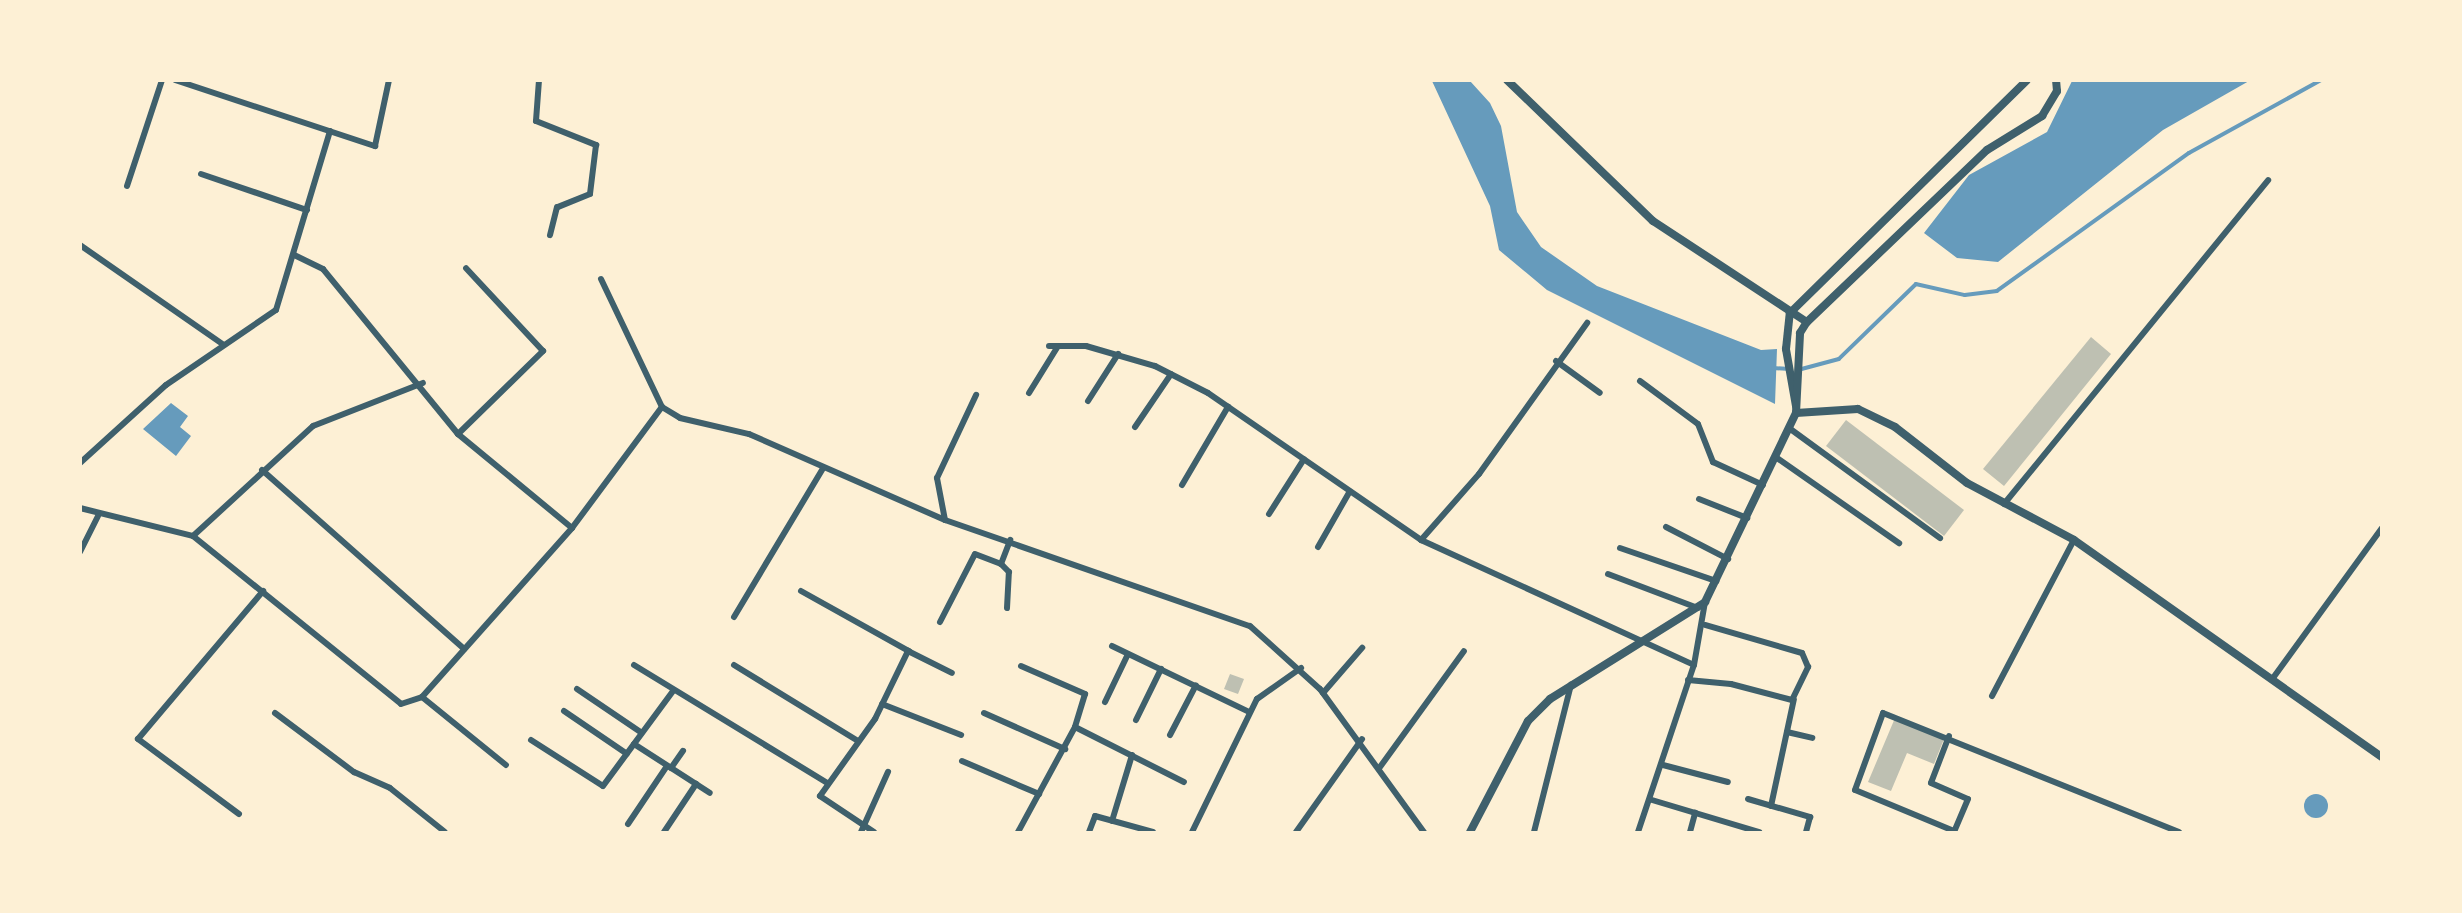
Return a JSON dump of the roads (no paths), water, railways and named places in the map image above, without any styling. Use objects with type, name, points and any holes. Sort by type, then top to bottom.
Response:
[{"type":"street","points":[[127,186],[162,80]]},
{"type":"street","points":[[175,80],[196,84],[375,146],[390,80]]},
{"type":"street","points":[[539,80],[536,121],[596,145],[590,194],[557,207],[550,235]]},
{"type":"street","points":[[1507,80],[1643,212],[1807,322]]},
{"type":"street","points":[[1796,404],[1787,331],[1790,313],[2027,80]]},
{"type":"street","points":[[1470,832],[1528,721],[1571,685],[1701,605],[1749,518],[1789,428],[1796,404],[1800,333],[1807,322],[1987,150],[2042,116],[2057,91],[2056,80]]},
{"type":"street","points":[[80,463],[127,416],[276,310],[330,131]]},
{"type":"street","points":[[201,174],[307,210]]},
{"type":"street","points":[[2004,504],[2268,180]]},
{"type":"street","points":[[80,245],[224,345]]},
{"type":"street","points":[[293,255],[323,269],[423,383],[458,434],[572,528]]},
{"type":"street","points":[[458,434],[543,351],[466,268]]},
{"type":"street","points":[[601,279],[662,407],[749,435],[946,520],[1010,540],[1250,626],[1301,668],[1324,693],[1362,739],[1420,831]]},
{"type":"street","points":[[1421,540],[1479,474],[1556,361],[1587,323]]},
{"type":"street","points":[[1049,346],[1118,354],[1171,374],[1228,407],[1421,540],[1694,665]]},
{"type":"street","points":[[1029,393],[1058,346]]},
{"type":"street","points":[[1088,401],[1118,354]]},
{"type":"street","points":[[1556,361],[1600,393]]},
{"type":"street","points":[[1135,427],[1171,374]]},
{"type":"street","points":[[1640,381],[1698,424],[1713,462],[1764,486]]},
{"type":"street","points":[[192,536],[313,426],[423,383]]},
{"type":"street","points":[[946,520],[937,478],[976,395]]},
{"type":"street","points":[[1796,404],[1858,409],[2004,504],[2074,540],[2382,757]]},
{"type":"street","points":[[80,508],[99,516],[192,536],[401,704],[422,697],[572,528],[662,407]]},
{"type":"street","points":[[1182,485],[1228,407]]},
{"type":"street","points":[[1789,428],[1940,538]]},
{"type":"street","points":[[1777,458],[1899,543]]},
{"type":"street","points":[[1269,514],[1304,459]]},
{"type":"street","points":[[734,617],[824,468]]},
{"type":"street","points":[[262,470],[464,649]]},
{"type":"street","points":[[1318,547],[1350,491]]},
{"type":"street","points":[[1699,499],[1749,518]]},
{"type":"street","points":[[80,552],[99,516]]},
{"type":"street","points":[[1666,527],[1728,559]]},
{"type":"street","points":[[2273,678],[2382,528]]},
{"type":"street","points":[[1000,564],[1010,540]]},
{"type":"street","points":[[1992,696],[2074,540]]},
{"type":"street","points":[[1620,548],[1716,581]]},
{"type":"street","points":[[940,622],[975,554],[1000,564],[1010,572],[1007,608]]},
{"type":"street","points":[[1608,574],[1701,605]]},
{"type":"street","points":[[239,814],[138,738],[263,591]]},
{"type":"street","points":[[801,591],[952,673]]},
{"type":"street","points":[[1638,832],[1652,800],[1694,665],[1705,625],[1701,605]]},
{"type":"street","points":[[1705,625],[1802,653],[1808,667],[1794,699],[1771,806]]},
{"type":"street","points":[[1112,646],[1249,712]]},
{"type":"street","points":[[1324,693],[1362,648]]},
{"type":"street","points":[[1380,767],[1464,651]]},
{"type":"street","points":[[874,832],[862,830],[820,796],[882,704],[910,652]]},
{"type":"street","points":[[1105,702],[1128,654]]},
{"type":"street","points":[[634,665],[827,783]]},
{"type":"street","points":[[734,665],[858,741]]},
{"type":"street","points":[[1018,832],[1065,749],[1075,727],[1084,694],[1021,666]]},
{"type":"street","points":[[1192,832],[1249,712],[1301,668]]},
{"type":"street","points":[[1136,720],[1161,669]]},
{"type":"street","points":[[1688,680],[1794,699]]},
{"type":"street","points":[[1170,735],[1196,685]]},
{"type":"street","points":[[1534,832],[1571,685]]},
{"type":"street","points":[[577,689],[642,733]]},
{"type":"street","points":[[531,740],[596,786],[603,786],[673,691]]},
{"type":"street","points":[[422,697],[506,765]]},
{"type":"street","points":[[882,704],[961,735]]},
{"type":"street","points":[[564,710],[626,754]]},
{"type":"street","points":[[275,713],[355,772],[390,788],[445,832]]},
{"type":"street","points":[[984,713],[1065,749]]},
{"type":"street","points":[[1949,736],[1931,783],[1968,799],[1954,832],[1857,793],[1854,785],[1883,713],[1949,736],[2176,832]]},
{"type":"street","points":[[1075,727],[1184,782]]},
{"type":"street","points":[[1787,732],[1812,738]]},
{"type":"street","points":[[1296,832],[1362,739]]},
{"type":"street","points":[[634,744],[709,793]]},
{"type":"street","points":[[628,824],[683,751]]},
{"type":"street","points":[[1112,821],[1132,755]]},
{"type":"street","points":[[962,761],[1039,794]]},
{"type":"street","points":[[1663,765],[1728,782]]},
{"type":"street","points":[[862,830],[888,772]]},
{"type":"street","points":[[664,832],[696,784]]},
{"type":"street","points":[[1748,799],[1810,817],[1806,832]]},
{"type":"street","points":[[1652,800],[1759,832]]},
{"type":"street","points":[[1690,832],[1695,813]]},
{"type":"street","points":[[1089,832],[1095,816],[1153,832]]},
{"type":"water","points":[[1432,81],[1470,81],[1490,103],[1501,126],[1517,212],[1541,247],[1597,286],[1761,350],[1777,349],[1775,404],[1547,290],[1499,250],[1490,206]]},
{"type":"water","points":[[2072,81],[2249,81],[2163,130],[1998,262],[1957,258],[1924,233],[1969,175],[2047,132]]},
{"type":"water","points":[[171,403],[188,416],[180,427],[191,436],[176,456],[143,429]]},
{"type":"water","points":[[2316,794],[2324,798],[2328,806],[2324,814],[2316,818],[2308,814],[2304,806],[2308,798]]},
{"type":"waterway","points":[[1798,370],[1839,359],[1916,284],[1965,295],[1997,291],[2189,153],[2321,80]]},
{"type":"waterway","points":[[1773,368],[1790,369]]}]
